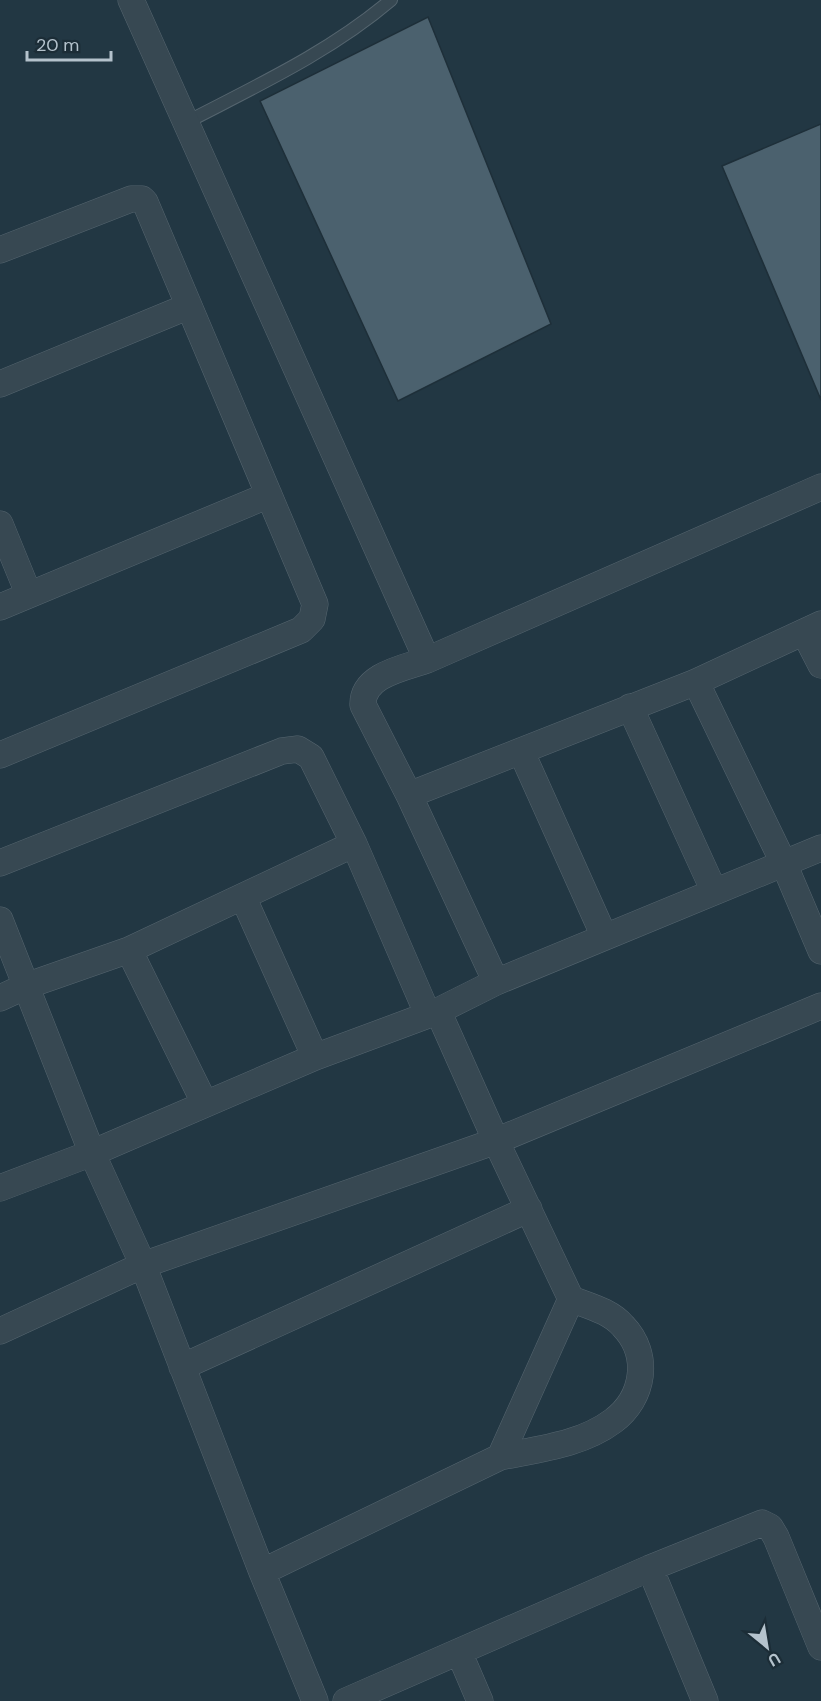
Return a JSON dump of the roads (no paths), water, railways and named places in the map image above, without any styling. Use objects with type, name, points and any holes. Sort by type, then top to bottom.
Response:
[{"type":"street","points":[[131,0],[427,660]]},
{"type":"street","points":[[0,250],[131,199],[142,199],[146,202],[315,604],[312,619],[301,630],[0,755]]},
{"type":"street","points":[[0,384],[189,306]]},
{"type":"street","points":[[496,982],[409,795],[363,705],[363,698],[371,685],[378,678],[427,660],[821,487]]},
{"type":"street","points":[[0,607],[269,495]]},
{"type":"street","points":[[0,524],[29,595]]},
{"type":"street","points":[[409,795],[696,682],[813,628],[821,665]]},
{"type":"street","points":[[696,682],[784,864],[821,951]]},
{"type":"street","points":[[630,707],[714,891]]},
{"type":"street","points":[[0,863],[282,751],[298,749],[311,757],[354,844],[428,1015],[315,1057],[92,1153],[0,1188]]},
{"type":"street","points":[[521,751],[604,936]]},
{"type":"street","points":[[0,998],[26,986],[129,950],[354,844]]},
{"type":"street","points":[[262,1572],[500,1456],[558,1446],[581,1438],[612,1422],[627,1408],[636,1395],[641,1363],[636,1344],[623,1326],[607,1313],[571,1299],[496,1141],[438,1011],[496,982],[604,936],[821,848]]},
{"type":"street","points":[[243,897],[315,1057]]},
{"type":"street","points":[[0,920],[92,1153],[142,1265],[315,1701]]},
{"type":"street","points":[[129,950],[206,1104]]},
{"type":"street","points":[[0,1331],[142,1265],[496,1141],[821,1006]]},
{"type":"street","points":[[182,1367],[529,1209]]},
{"type":"street","points":[[500,1456],[571,1299]]},
{"type":"street","points":[[346,1701],[650,1568],[757,1524],[766,1524],[776,1537],[821,1647]]},
{"type":"street","points":[[650,1568],[705,1701]]},
{"type":"street","points":[[459,1652],[480,1701]]},
{"type":"lane","points":[[185,123],[312,56],[373,15],[391,0]]}]
